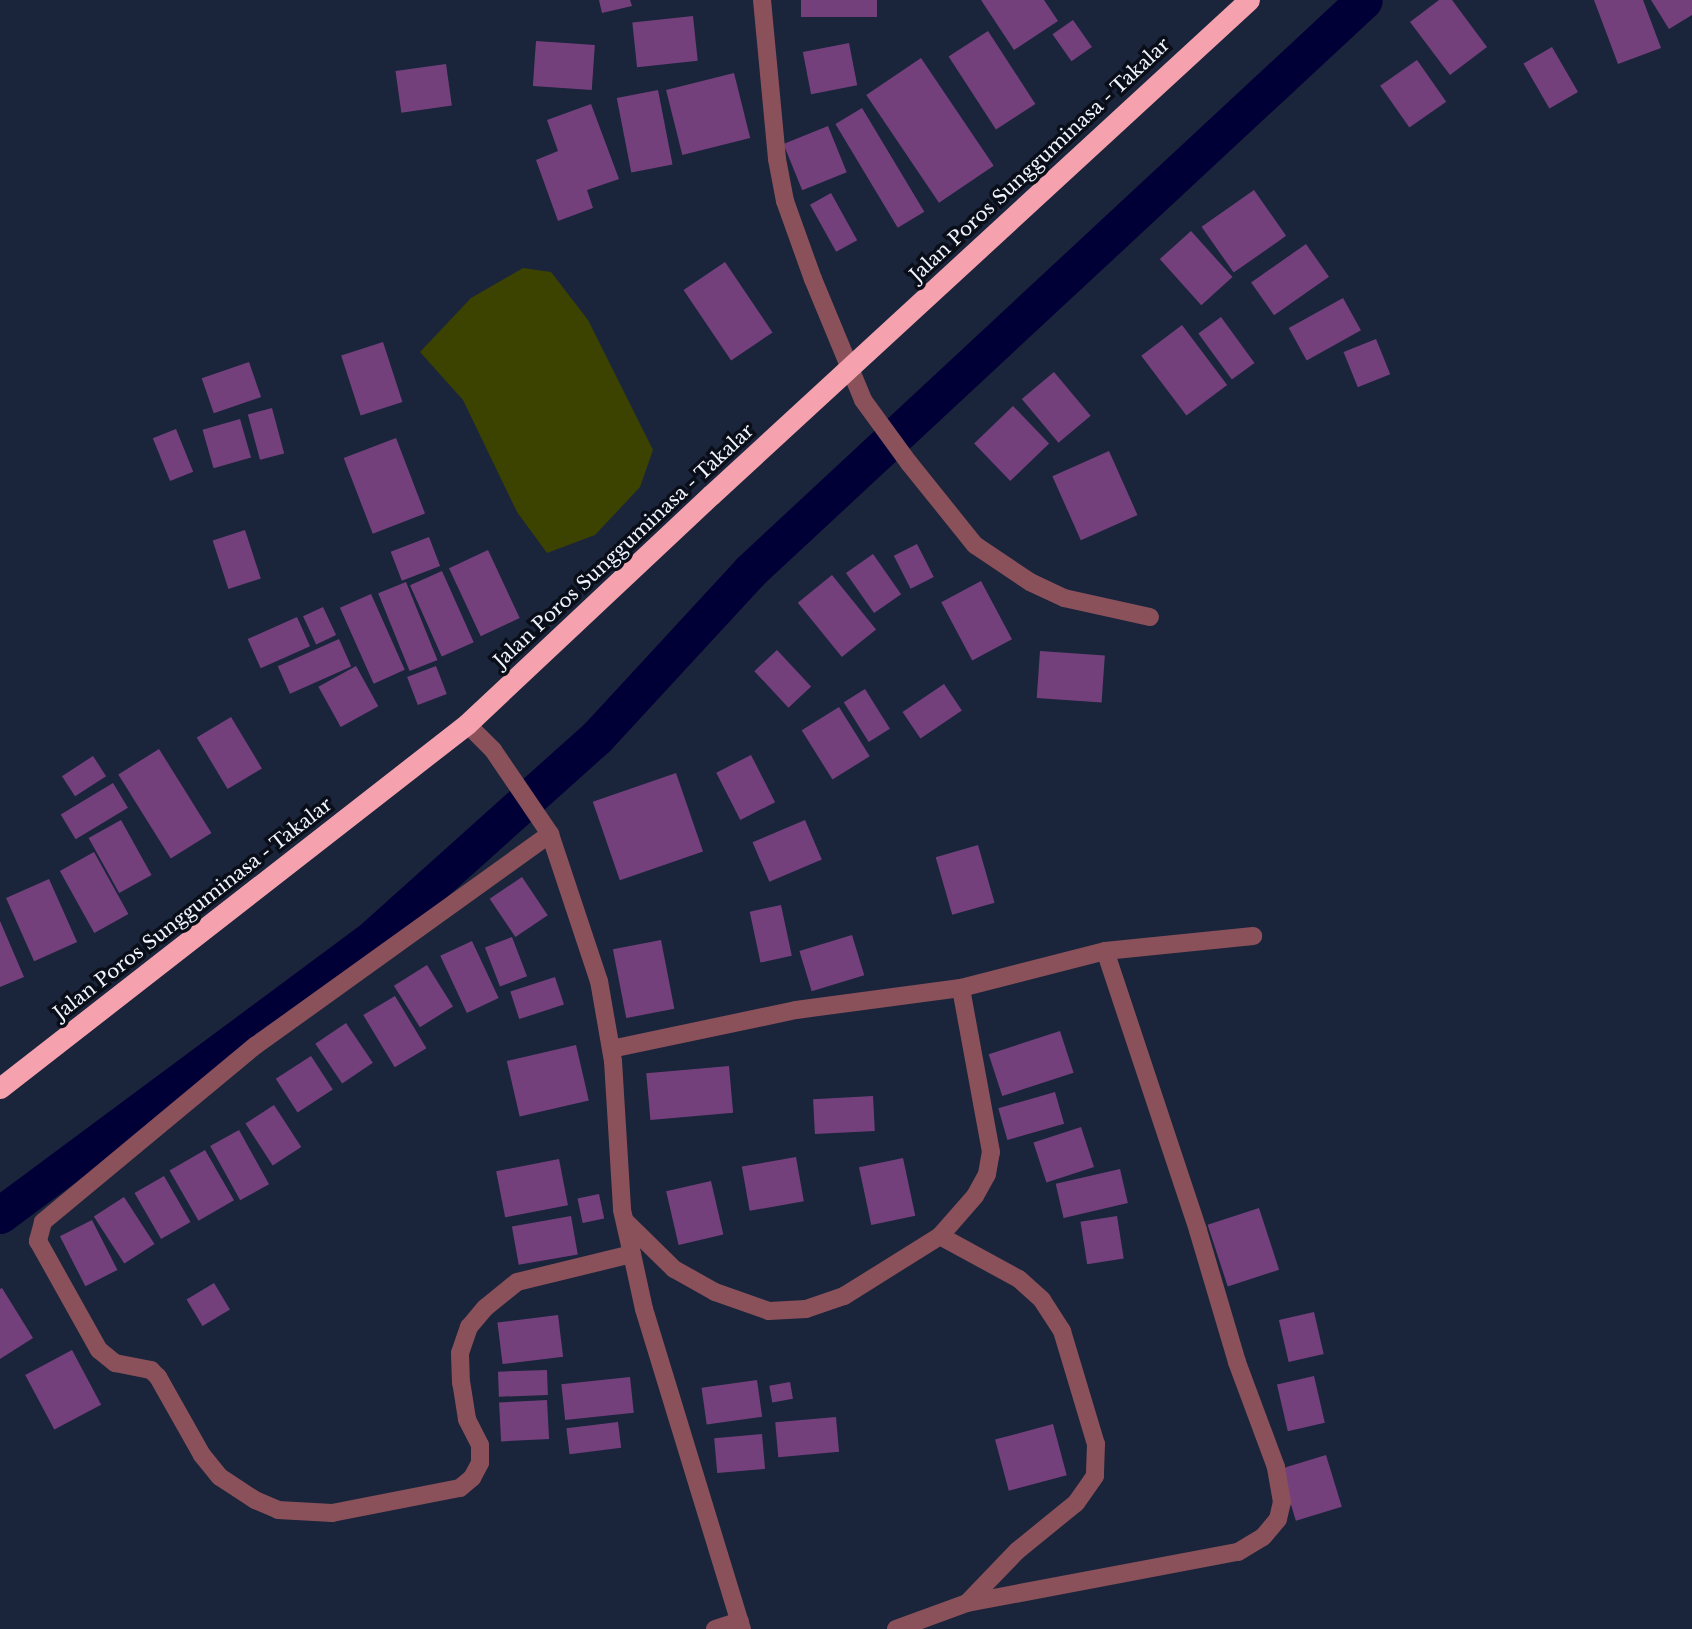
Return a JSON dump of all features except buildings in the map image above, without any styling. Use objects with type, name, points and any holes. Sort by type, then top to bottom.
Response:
[{"type":"highway","name":"Jalan Poros Sungguminasa - Takalar","points":[[0,1088],[467,724],[1249,0]]},
{"type":"street","points":[[762,0],[778,159],[785,201],[813,279],[863,400],[909,463],[975,545],[1030,582],[1064,598],[1150,617]]},
{"type":"street","points":[[467,724],[493,750],[539,814],[550,834],[599,981],[611,1049],[624,1220],[644,1309],[741,1625],[715,1629]]},
{"type":"street","points":[[550,834],[256,1045],[43,1222],[38,1241],[99,1350],[115,1363],[151,1370],[158,1377],[202,1455],[220,1477],[255,1500],[278,1510],[332,1513],[432,1495],[460,1488],[466,1483],[480,1463],[480,1445],[467,1419],[461,1383],[460,1353],[469,1327],[485,1308],[517,1282],[632,1254]]},
{"type":"street","points":[[611,1049],[796,1010],[961,988],[1104,951],[1253,936]]},
{"type":"street","points":[[896,1629],[967,1603],[1238,1552],[1263,1537],[1279,1519],[1282,1502],[1276,1466],[1237,1362],[1198,1230],[1104,951]]},
{"type":"street","points":[[624,1220],[674,1269],[715,1292],[769,1311],[807,1309],[844,1296],[940,1236],[975,1196],[987,1174],[991,1152],[961,988]]},
{"type":"street","points":[[940,1236],[1019,1279],[1042,1300],[1062,1331],[1096,1444],[1095,1476],[1076,1503],[1017,1551],[967,1603]]},
{"type":"green space","points":[[523,268],[551,272],[588,320],[653,450],[640,487],[595,535],[547,553],[517,512],[463,400],[420,352],[471,298]]},
{"type":"waterway","points":[[0,1215],[375,936],[596,738],[750,571],[1364,0]]}]
